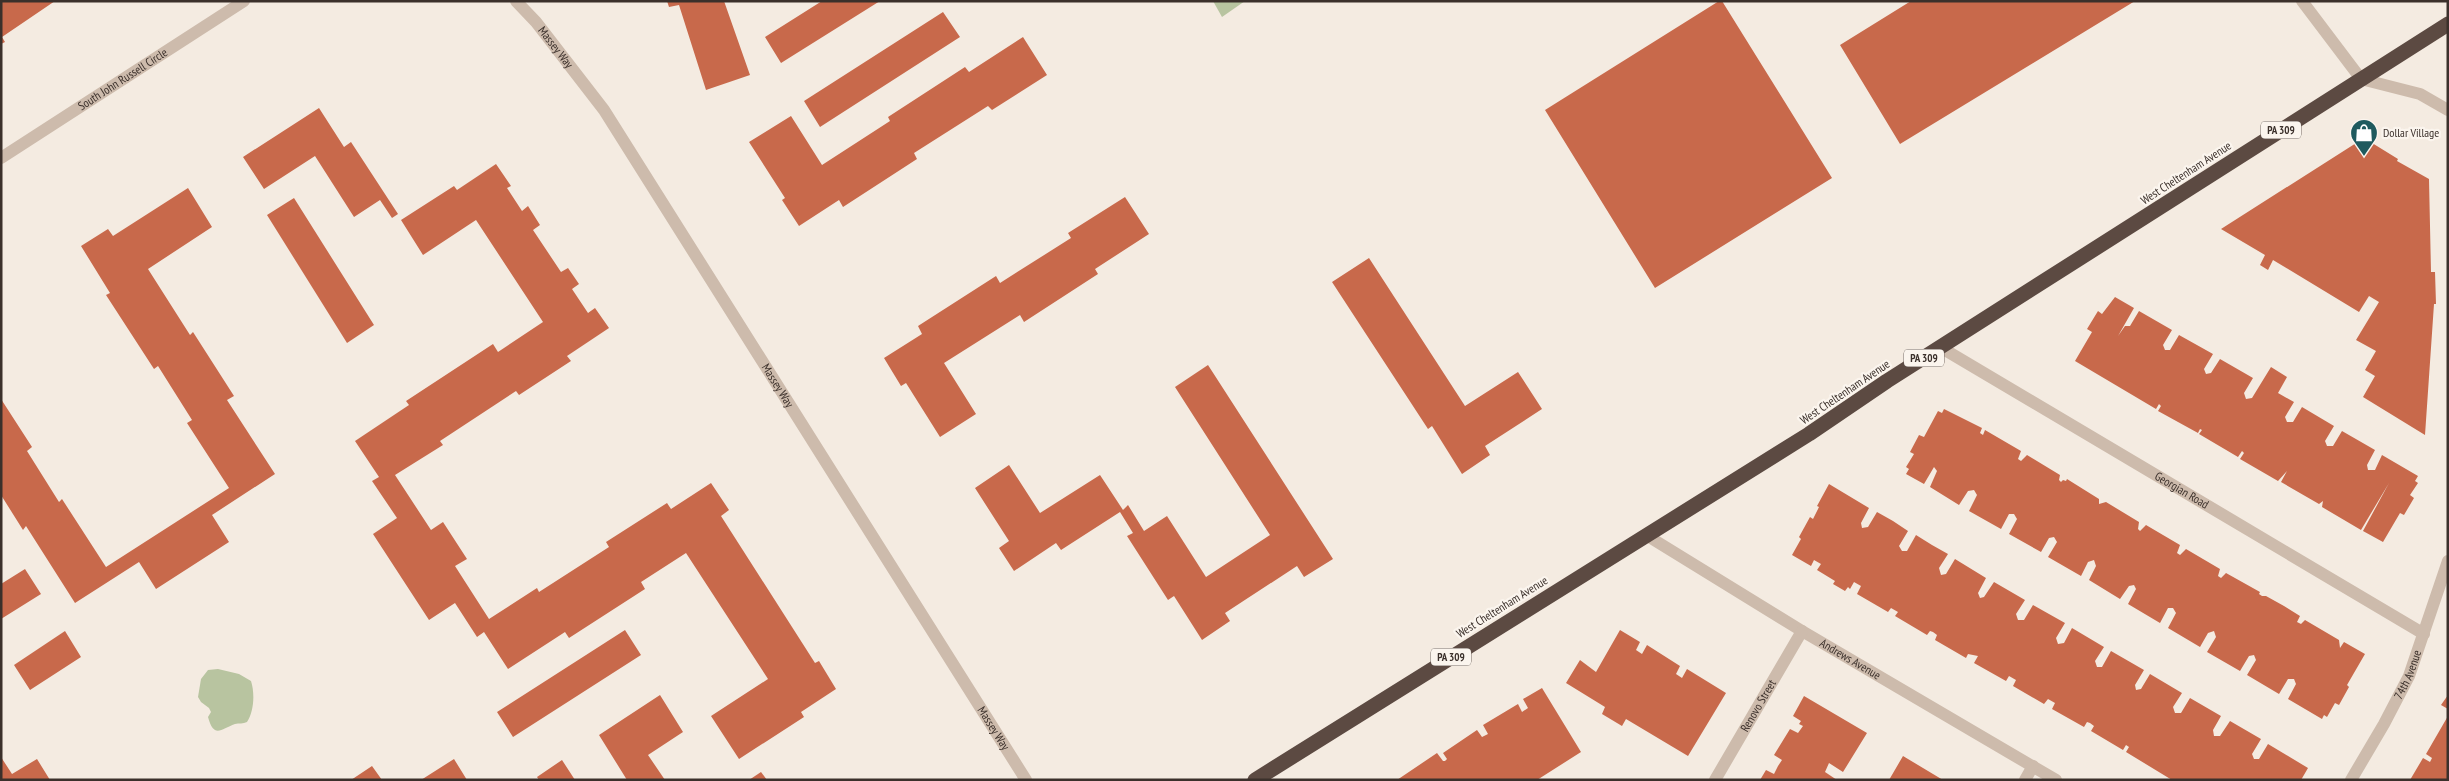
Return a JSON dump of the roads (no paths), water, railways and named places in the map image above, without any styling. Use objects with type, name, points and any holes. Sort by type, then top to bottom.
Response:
[{"type":"highway","name":"West Cheltenham Avenue","points":[[1256,780],[1809,434],[1940,348],[2448,24]]},
{"type":"street","name":"South John Russell Circle","points":[[1,158],[244,1]]},
{"type":"street","name":"Massey Way","points":[[516,1],[536,22],[604,110],[1026,780]]},
{"type":"street","points":[[2302,1],[2361,79],[2420,94],[2448,110]]},
{"type":"street","name":"Georgian Road","points":[[1940,348],[2424,634]]},
{"type":"street","name":"Andrews Avenue","points":[[1646,535],[1802,631],[2056,780]]},
{"type":"street","name":"74th Avenue","points":[[2352,780],[2409,676],[2448,562]]},
{"type":"street","name":"Renovo Street","points":[[1715,780],[1802,631]]},
{"type":"street","points":[[2025,780],[2033,766]]},
{"type":"place","name":"Dollar Village","points":[[2364,157]]}]
